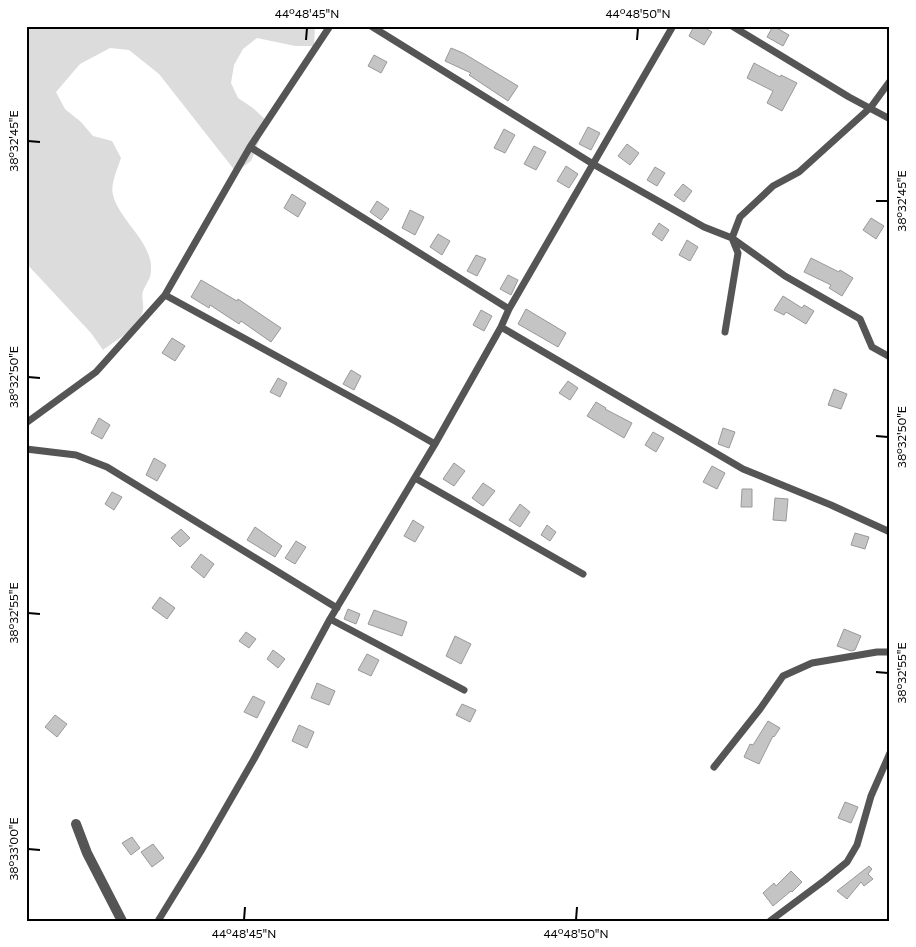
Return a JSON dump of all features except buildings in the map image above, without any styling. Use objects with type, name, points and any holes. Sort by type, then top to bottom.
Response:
[{"type":"street","points":[[76,824],[87,853],[122,921]]},
{"type":"lane","points":[[26,423],[96,372],[165,295],[250,147],[330,26]]},
{"type":"lane","points":[[371,26],[593,164],[704,226],[732,238],[785,276],[860,319],[872,348],[890,358]]},
{"type":"lane","points":[[158,921],[201,852],[330,619],[435,444],[510,309],[673,26]]},
{"type":"lane","points":[[732,26],[849,97],[871,107],[890,119]]},
{"type":"lane","points":[[725,332],[738,252],[732,238],[740,217],[773,186],[799,172],[871,107],[890,81]]},
{"type":"lane","points":[[250,147],[510,309]]},
{"type":"lane","points":[[165,295],[435,444]]},
{"type":"lane","points":[[501,327],[743,469],[831,505],[890,532]]},
{"type":"lane","points":[[26,449],[76,455],[107,467],[337,608]]},
{"type":"lane","points":[[415,478],[583,574]]},
{"type":"lane","points":[[330,619],[464,690]]},
{"type":"lane","points":[[714,767],[760,709],[783,676],[812,663],[877,652],[890,652]]},
{"type":"lane","points":[[770,921],[847,862],[856,845],[872,796],[890,753]]},
{"type":"shaded area","points":[[26,26],[315,26],[314,46],[295,46],[257,38],[243,49],[234,65],[231,83],[238,98],[267,121],[251,161],[236,172],[159,74],[129,50],[110,48],[80,64],[56,92],[65,109],[81,122],[93,136],[112,141],[121,158],[113,181],[113,195],[123,215],[144,244],[151,265],[150,277],[142,293],[143,310],[141,317],[127,333],[103,350],[91,333],[26,263]]}]
